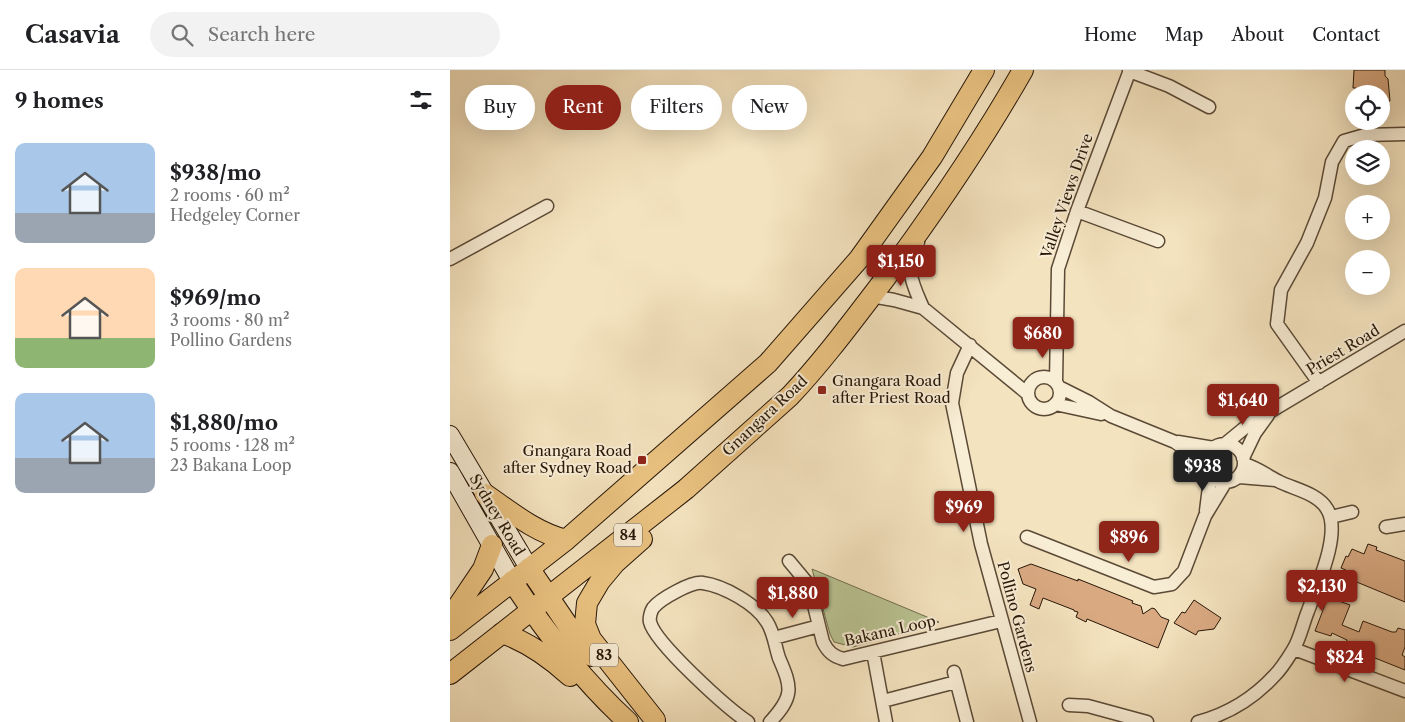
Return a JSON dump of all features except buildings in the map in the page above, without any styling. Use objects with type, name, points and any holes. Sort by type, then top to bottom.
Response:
[{"type":"main road","points":[[450,630],[566,540],[768,363],[859,259],[932,157],[984,70]]},
{"type":"main road","name":"Gnangara Road","points":[[548,596],[686,489],[790,396],[805,380],[926,224],[990,128],[1023,70]]},
{"type":"main road","name":"83","points":[[656,721],[591,638],[585,624],[586,603],[600,581],[615,563],[658,524],[686,489]]},
{"type":"main road","points":[[485,494],[539,530],[566,540]]},
{"type":"main road","points":[[450,618],[483,569],[492,545]]},
{"type":"main road","points":[[529,568],[548,596]]},
{"type":"main road","name":"83","points":[[512,581],[531,610],[576,669],[600,696],[628,722]]},
{"type":"main road","name":"83","points":[[548,596],[575,636],[598,663],[656,721]]},
{"type":"main road","name":"84","points":[[450,674],[548,596]]},
{"type":"main road","points":[[502,633],[519,639],[534,648],[554,661],[571,677],[600,696]]},
{"type":"street","points":[[1130,70],[1169,86],[1210,107]]},
{"type":"street","name":"Valley Views Drive","points":[[1049,381],[1056,337],[1058,269],[1077,211],[1130,70]]},
{"type":"street","points":[[1319,383],[1277,324],[1281,290],[1307,243],[1325,198],[1332,162],[1344,142],[1365,135],[1405,134]]},
{"type":"street","points":[[450,258],[547,206]]},
{"type":"street","points":[[1077,211],[1158,241]]},
{"type":"street","points":[[923,308],[912,282],[910,269],[914,251],[926,224]]},
{"type":"street","points":[[871,296],[923,308],[1028,394]]},
{"type":"street","name":"Priest Road","points":[[1219,446],[1264,412],[1271,411],[1405,331]]},
{"type":"street","name":"Pollino Gardens","points":[[970,345],[957,373],[952,403],[981,544],[1030,722]]},
{"type":"street","points":[[1004,374],[1049,381],[1111,416],[1175,442],[1206,464]]},
{"type":"street","points":[[1049,381],[1059,399],[1050,408],[1038,408],[1030,400],[1029,388],[1049,381]]},
{"type":"street","points":[[1055,404],[1111,416]]},
{"type":"street","name":"Priest Road","points":[[1244,461],[1255,433],[1271,411]]},
{"type":"street","name":"Sydney Road","points":[[450,435],[529,568]]},
{"type":"street","points":[[1175,442],[1235,447],[1244,461],[1277,480],[1318,499],[1328,510],[1332,534],[1329,552],[1294,649],[1276,674],[1260,690],[1221,718],[1198,722]]},
{"type":"street","points":[[1219,446],[1207,457],[1206,464],[1207,471],[1218,482],[1225,483],[1239,477],[1243,471],[1244,461]]},
{"type":"street","name":"Sydney Road","points":[[450,472],[512,581]]},
{"type":"street","points":[[1239,477],[1277,480]]},
{"type":"street","points":[[1206,516],[1208,488],[1212,478]]},
{"type":"street","points":[[1027,537],[1154,587],[1172,584],[1184,571],[1206,516],[1225,483]]},
{"type":"street","points":[[1330,517],[1352,512]]},
{"type":"street","points":[[1386,527],[1405,524]]},
{"type":"street","name":"Bakana Loop","points":[[789,560],[809,585],[826,650],[833,656],[843,659],[1001,621]]},
{"type":"street","points":[[748,722],[711,690],[654,633],[649,620],[652,608],[682,588],[702,582],[734,594],[753,607],[767,621],[790,686],[787,698],[770,722]]},
{"type":"street","points":[[774,638],[819,626]]},
{"type":"street","points":[[1294,649],[1405,691]]},
{"type":"street","points":[[874,652],[886,722]]},
{"type":"street","points":[[883,700],[955,677],[967,722]]},
{"type":"street","points":[[1069,705],[1088,706],[1147,722]]},
{"type":"green space","points":[[812,569],[939,622],[853,647],[834,642],[830,634]]},
{"type":"place","name":"Gnangara Road after Priest Road","points":[[822,390]]},
{"type":"place","name":"Gnangara Road after Sydney Road","points":[[642,460]]}]
